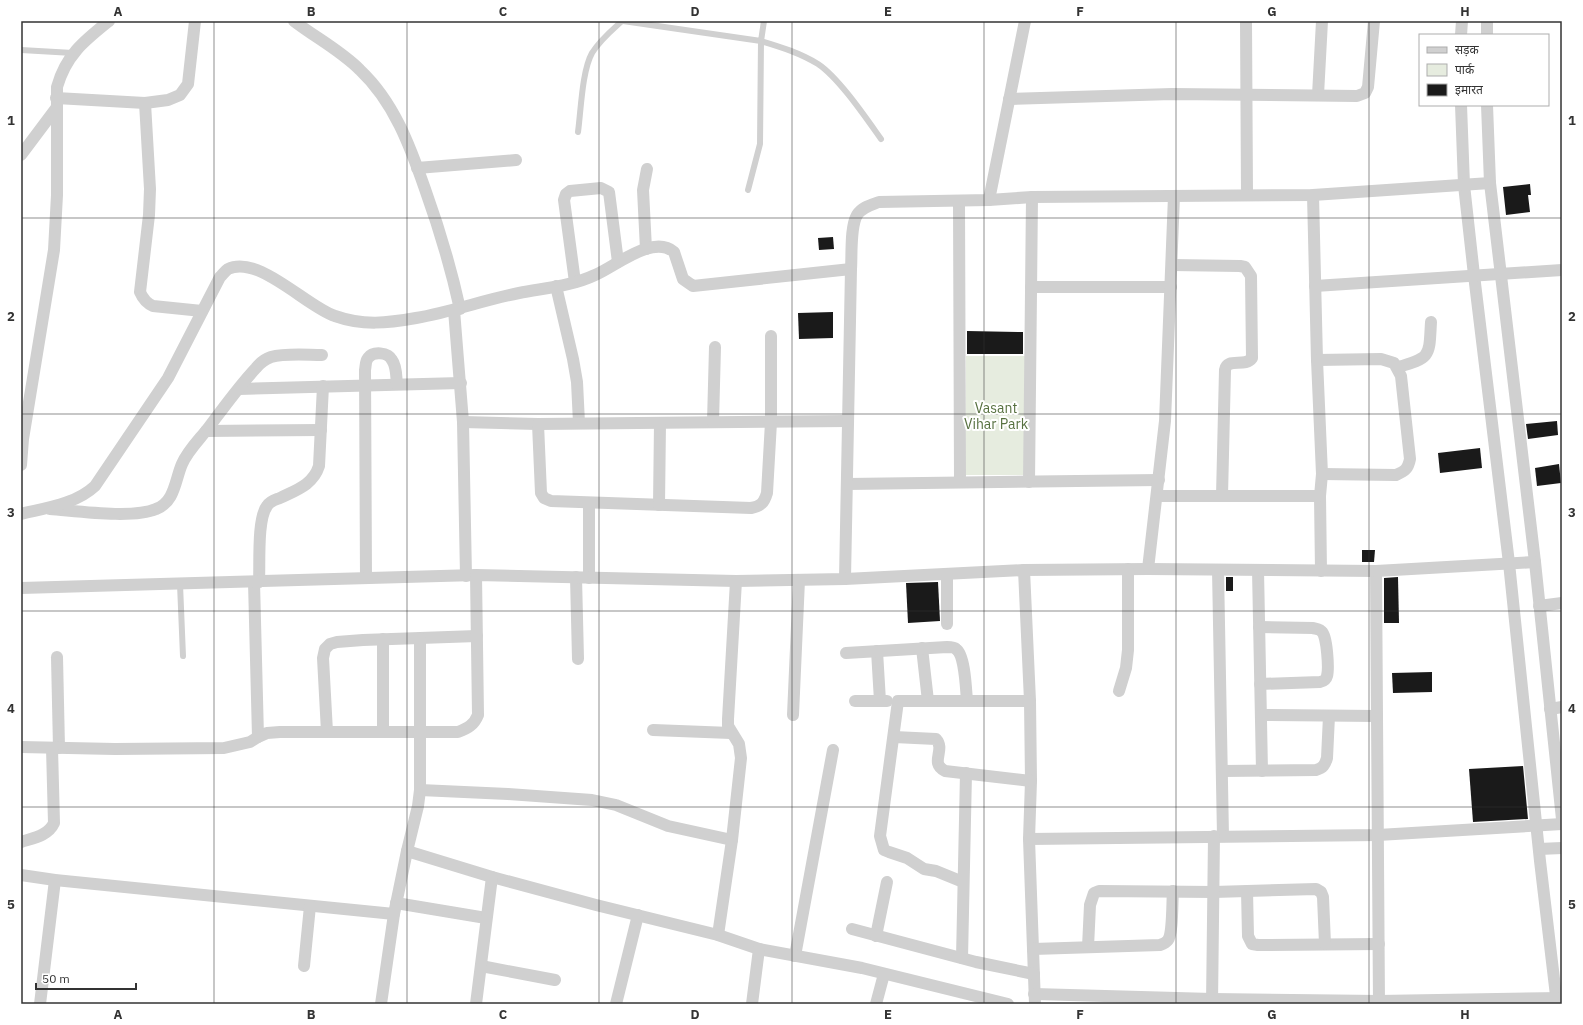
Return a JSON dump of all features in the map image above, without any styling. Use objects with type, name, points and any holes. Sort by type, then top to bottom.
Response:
[{"type":"street","points":[[21,465],[23,438],[54,250],[57,195],[58,87],[62,72],[73,53],[109,21]]},
{"type":"street","points":[[57,102],[145,103],[168,100],[180,95],[188,84],[195,21]]},
{"type":"street","points":[[21,747],[224,748],[250,742],[267,733],[280,732],[458,732],[468,728],[478,715],[477,636],[471,576],[457,309],[447,257],[411,150],[396,118],[381,93],[360,69],[294,21]]},
{"type":"street","points":[[989,200],[1025,21]]},
{"type":"street","points":[[1246,21],[1247,195]]},
{"type":"street","points":[[1318,95],[1322,21]]},
{"type":"street","points":[[1009,99],[1172,94],[1357,96],[1365,92],[1368,86],[1374,21]]},
{"type":"street","points":[[1461,34],[1462,21]]},
{"type":"street","points":[[1487,21],[1487,34]]},
{"type":"street","points":[[21,155],[57,102]]},
{"type":"street","points":[[145,103],[150,189],[149,215],[140,292],[148,304],[154,306],[202,311]]},
{"type":"street","points":[[1024,570],[1030,701],[1031,781],[1029,839],[1034,999],[1212,1002],[1432,1002],[1558,1000],[1539,849],[1509,563],[1464,185],[1461,106]]},
{"type":"street","points":[[1487,106],[1490,183],[1500,274],[1539,606],[1556,708],[1562,819]]},
{"type":"street","points":[[418,168],[516,160]]},
{"type":"street","points":[[646,249],[643,190],[647,169]]},
{"type":"street","points":[[845,579],[851,269],[854,228],[857,214],[867,206],[879,202],[960,201],[1032,197],[1313,195],[1490,183]]},
{"type":"street","points":[[575,282],[564,200],[566,194],[570,191],[601,188],[609,192],[618,262]]},
{"type":"street","points":[[1313,195],[1317,360],[1322,474],[1320,496],[1321,571]]},
{"type":"street","points":[[1148,569],[1165,421],[1174,196]]},
{"type":"street","points":[[1029,482],[1032,197]]},
{"type":"street","points":[[960,201],[960,482]]},
{"type":"street","points":[[21,514],[87,494],[95,486],[168,378],[213,288],[227,270],[234,266],[244,266],[258,270],[276,279],[333,316],[350,321],[366,323],[395,322],[457,309],[518,293],[575,282],[594,276],[618,262],[652,247],[664,246],[670,248],[674,252],[683,279],[693,286],[851,269]]},
{"type":"street","points":[[1172,265],[1240,266],[1245,267],[1251,276],[1252,358],[1246,363],[1228,364],[1225,370],[1222,496]]},
{"type":"street","points":[[1315,286],[1562,270]]},
{"type":"street","points":[[556,286],[574,359],[579,423]]},
{"type":"street","points":[[1031,287],[1171,287]]},
{"type":"street","points":[[1398,368],[1417,362],[1424,358],[1428,353],[1430,345],[1431,322]]},
{"type":"street","points":[[538,424],[541,493],[544,498],[551,501],[751,508],[759,506],[764,502],[767,493],[771,422],[771,336]]},
{"type":"street","points":[[713,422],[715,347]]},
{"type":"street","points":[[366,578],[365,385],[366,362],[369,356],[374,354],[385,354],[390,356],[394,362],[397,384]]},
{"type":"street","points":[[41,509],[117,514],[148,512],[157,509],[166,503],[170,497],[176,485],[183,462],[256,367],[264,360],[271,357],[322,355]]},
{"type":"street","points":[[1317,360],[1381,359],[1394,363],[1401,376],[1410,459],[1409,466],[1404,471],[1396,475],[1322,474]]},
{"type":"street","points":[[239,389],[461,383]]},
{"type":"street","points":[[258,737],[257,582],[260,524],[263,512],[272,501],[302,488],[313,478],[319,466],[323,386]]},
{"type":"street","points":[[463,422],[538,424],[848,421]]},
{"type":"street","points":[[660,423],[660,505]]},
{"type":"street","points":[[206,431],[321,430]]},
{"type":"street","points":[[847,484],[1159,480]]},
{"type":"street","points":[[1157,496],[1320,496]]},
{"type":"street","points":[[589,578],[590,503]]},
{"type":"street","points":[[21,588],[471,576],[736,581],[845,579],[1024,570],[1148,569],[1376,571],[1535,562]]},
{"type":"street","points":[[1120,692],[1126,668],[1128,650],[1128,569]]},
{"type":"street","points":[[1212,1002],[1214,892],[1219,836],[1222,772],[1218,570]]},
{"type":"street","points":[[1258,570],[1262,771]]},
{"type":"street","points":[[1376,571],[1379,1002]]},
{"type":"street","points":[[947,574],[947,624]]},
{"type":"street","points":[[576,577],[578,659]]},
{"type":"street","points":[[793,715],[799,580]]},
{"type":"street","points":[[718,935],[732,840],[741,758],[739,744],[728,726],[736,581]]},
{"type":"street","points":[[1539,606],[1562,603]]},
{"type":"street","points":[[1260,627],[1313,628],[1320,630],[1323,632],[1325,638],[1328,668],[1328,676],[1325,680],[1320,682],[1260,684]]},
{"type":"street","points":[[327,732],[323,658],[325,649],[330,644],[337,642],[384,639],[477,636]]},
{"type":"street","points":[[381,1004],[395,908],[418,806],[420,790],[420,638]]},
{"type":"street","points":[[383,732],[384,639]]},
{"type":"street","points":[[846,653],[922,648],[956,648],[960,652],[962,659],[967,701]]},
{"type":"street","points":[[922,648],[928,701]]},
{"type":"street","points":[[877,651],[880,701]]},
{"type":"street","points":[[21,842],[45,834],[52,828],[54,823],[57,657]]},
{"type":"street","points":[[855,700],[1030,701]]},
{"type":"street","points":[[898,701],[880,836],[881,845],[884,850],[907,858],[924,869],[936,871],[963,882]]},
{"type":"street","points":[[1261,715],[1377,716]]},
{"type":"street","points":[[1222,772],[1322,769],[1326,764],[1327,758],[1329,716]]},
{"type":"street","points":[[653,730],[731,733]]},
{"type":"street","points":[[894,737],[936,740],[939,742],[940,748],[937,762],[940,768],[944,771],[1031,781]]},
{"type":"street","points":[[795,956],[833,750]]},
{"type":"street","points":[[962,958],[966,773]]},
{"type":"street","points":[[420,790],[592,800],[616,805],[668,826],[732,840]]},
{"type":"street","points":[[1029,839],[1378,835],[1562,824]]},
{"type":"street","points":[[1539,849],[1562,848]]},
{"type":"street","points":[[407,851],[492,877],[596,905],[718,935],[759,949],[862,968],[987,1001],[1008,1004]]},
{"type":"street","points":[[21,875],[54,880],[310,906],[395,908],[486,918]]},
{"type":"street","points":[[476,1004],[492,877]]},
{"type":"street","points":[[40,1004],[54,880]]},
{"type":"street","points":[[876,936],[887,882]]},
{"type":"street","points":[[1088,947],[1090,905],[1094,893],[1099,891],[1214,892],[1316,889],[1321,892],[1322,897],[1325,944]]},
{"type":"street","points":[[1033,949],[1160,945],[1165,943],[1169,938],[1173,891]]},
{"type":"street","points":[[1247,891],[1248,936],[1252,944],[1379,944]]},
{"type":"street","points":[[304,966],[310,906]]},
{"type":"street","points":[[616,1004],[638,915]]},
{"type":"street","points":[[852,929],[962,958],[1034,974]]},
{"type":"street","points":[[753,1004],[759,949]]},
{"type":"street","points":[[481,966],[555,980]]},
{"type":"street","points":[[876,1004],[884,974]]},
{"type":"lane","points":[[578,132],[586,68],[592,53],[603,38],[622,21],[761,41],[795,51],[819,65],[836,81],[862,112],[881,139]]},
{"type":"lane","points":[[748,190],[760,144],[761,41],[764,21]]},
{"type":"lane","points":[[21,50],[73,53]]},
{"type":"lane","points":[[180,584],[183,656]]},
{"type":"green space","name":"Vasant Vihar Park","points":[[966,356],[1026,356],[1026,475],[965,475]]},
{"type":"building","points":[[1530,184],[1531,195],[1528,195],[1530,212],[1506,215],[1503,187]]},
{"type":"building","points":[[833,237],[834,249],[819,250],[818,238]]},
{"type":"building","points":[[833,312],[833,338],[799,339],[798,313]]},
{"type":"building","points":[[967,331],[1023,332],[1023,354],[967,354]]},
{"type":"building","points":[[1557,421],[1558,435],[1528,439],[1526,424]]},
{"type":"building","points":[[1480,448],[1482,468],[1440,473],[1438,453]]},
{"type":"building","points":[[1559,464],[1561,483],[1537,486],[1535,468]]},
{"type":"building","points":[[1362,550],[1375,550],[1374,562],[1362,562]]},
{"type":"building","points":[[1226,577],[1233,577],[1233,591],[1226,591]]},
{"type":"building","points":[[1398,577],[1399,623],[1384,623],[1384,578]]},
{"type":"building","points":[[938,582],[940,621],[908,623],[906,583]]},
{"type":"building","points":[[1432,672],[1432,692],[1393,693],[1392,673]]},
{"type":"building","points":[[1523,766],[1528,819],[1473,822],[1469,769]]}]
